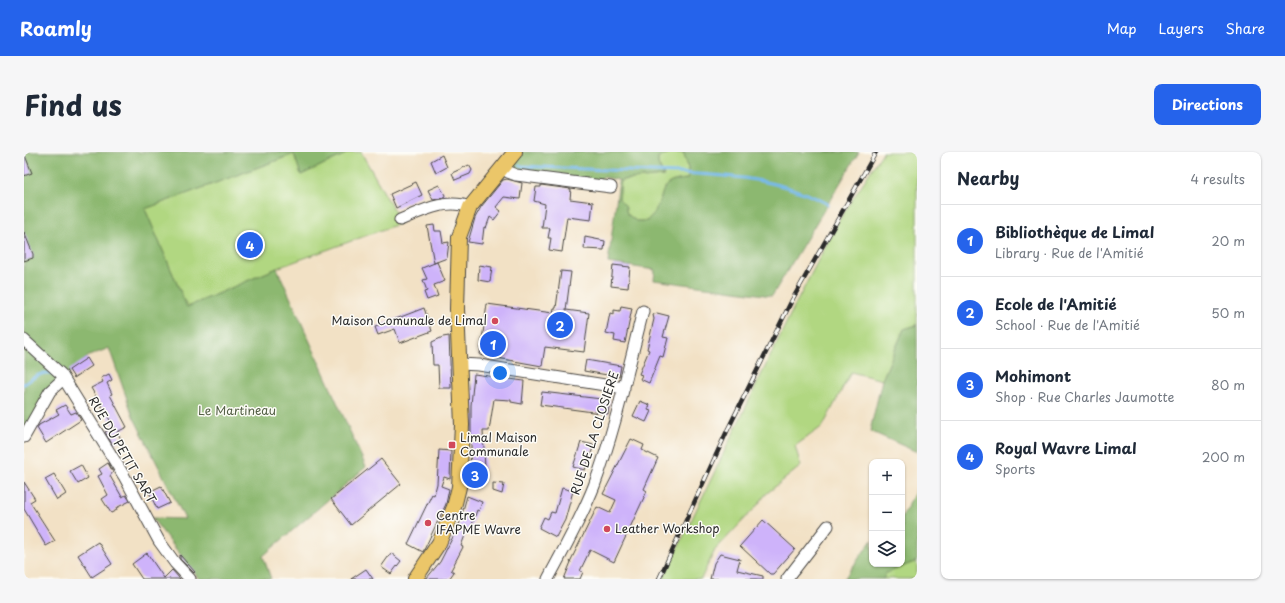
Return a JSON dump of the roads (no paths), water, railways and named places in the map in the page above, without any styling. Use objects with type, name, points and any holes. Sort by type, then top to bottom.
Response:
[{"type":"main road","points":[[415,579],[439,543],[454,507],[459,488],[462,425],[457,294],[459,237],[470,206],[515,152]]},
{"type":"street","points":[[502,167],[508,172],[516,175],[611,187]]},
{"type":"street","points":[[400,220],[446,203],[459,203],[470,206]]},
{"type":"street","name":"RUE DE LA CLOSIERE","points":[[548,579],[579,520],[594,486],[624,388],[643,311]]},
{"type":"street","name":"RUE DU PETIT SART","points":[[24,340],[61,374],[120,469],[158,541],[190,579]]},
{"type":"street","points":[[460,364],[479,365],[624,388]]},
{"type":"street","points":[[24,437],[50,392],[63,379]]},
{"type":"street","points":[[787,579],[828,526]]},
{"type":"waterway","points":[[520,166],[719,175],[786,187],[807,194],[828,204]]},
{"type":"waterway","points":[[24,384],[41,374],[53,373]]},
{"type":"railway","points":[[659,579],[728,429],[792,300],[876,152]]},
{"type":"place","name":"Royal Wavre Limal","points":[[250,245]]},
{"type":"place","name":"Maison Comunale de Limal","points":[[495,321]]},
{"type":"place","name":"Ecole de l'Amitié","points":[[560,325]]},
{"type":"place","name":"Bibliothèque de Limal","points":[[493,344]]},
{"type":"place","name":"Limal Maison Communale","points":[[452,445]]},
{"type":"place","name":"Mohimont","points":[[475,475]]},
{"type":"place","name":"Centre IFAPME Wavre","points":[[428,523]]},
{"type":"place","name":"Leather Workshop","points":[[607,529]]},
{"type":"park label","name":"Le Martineau","points":[[237,411]]}]
